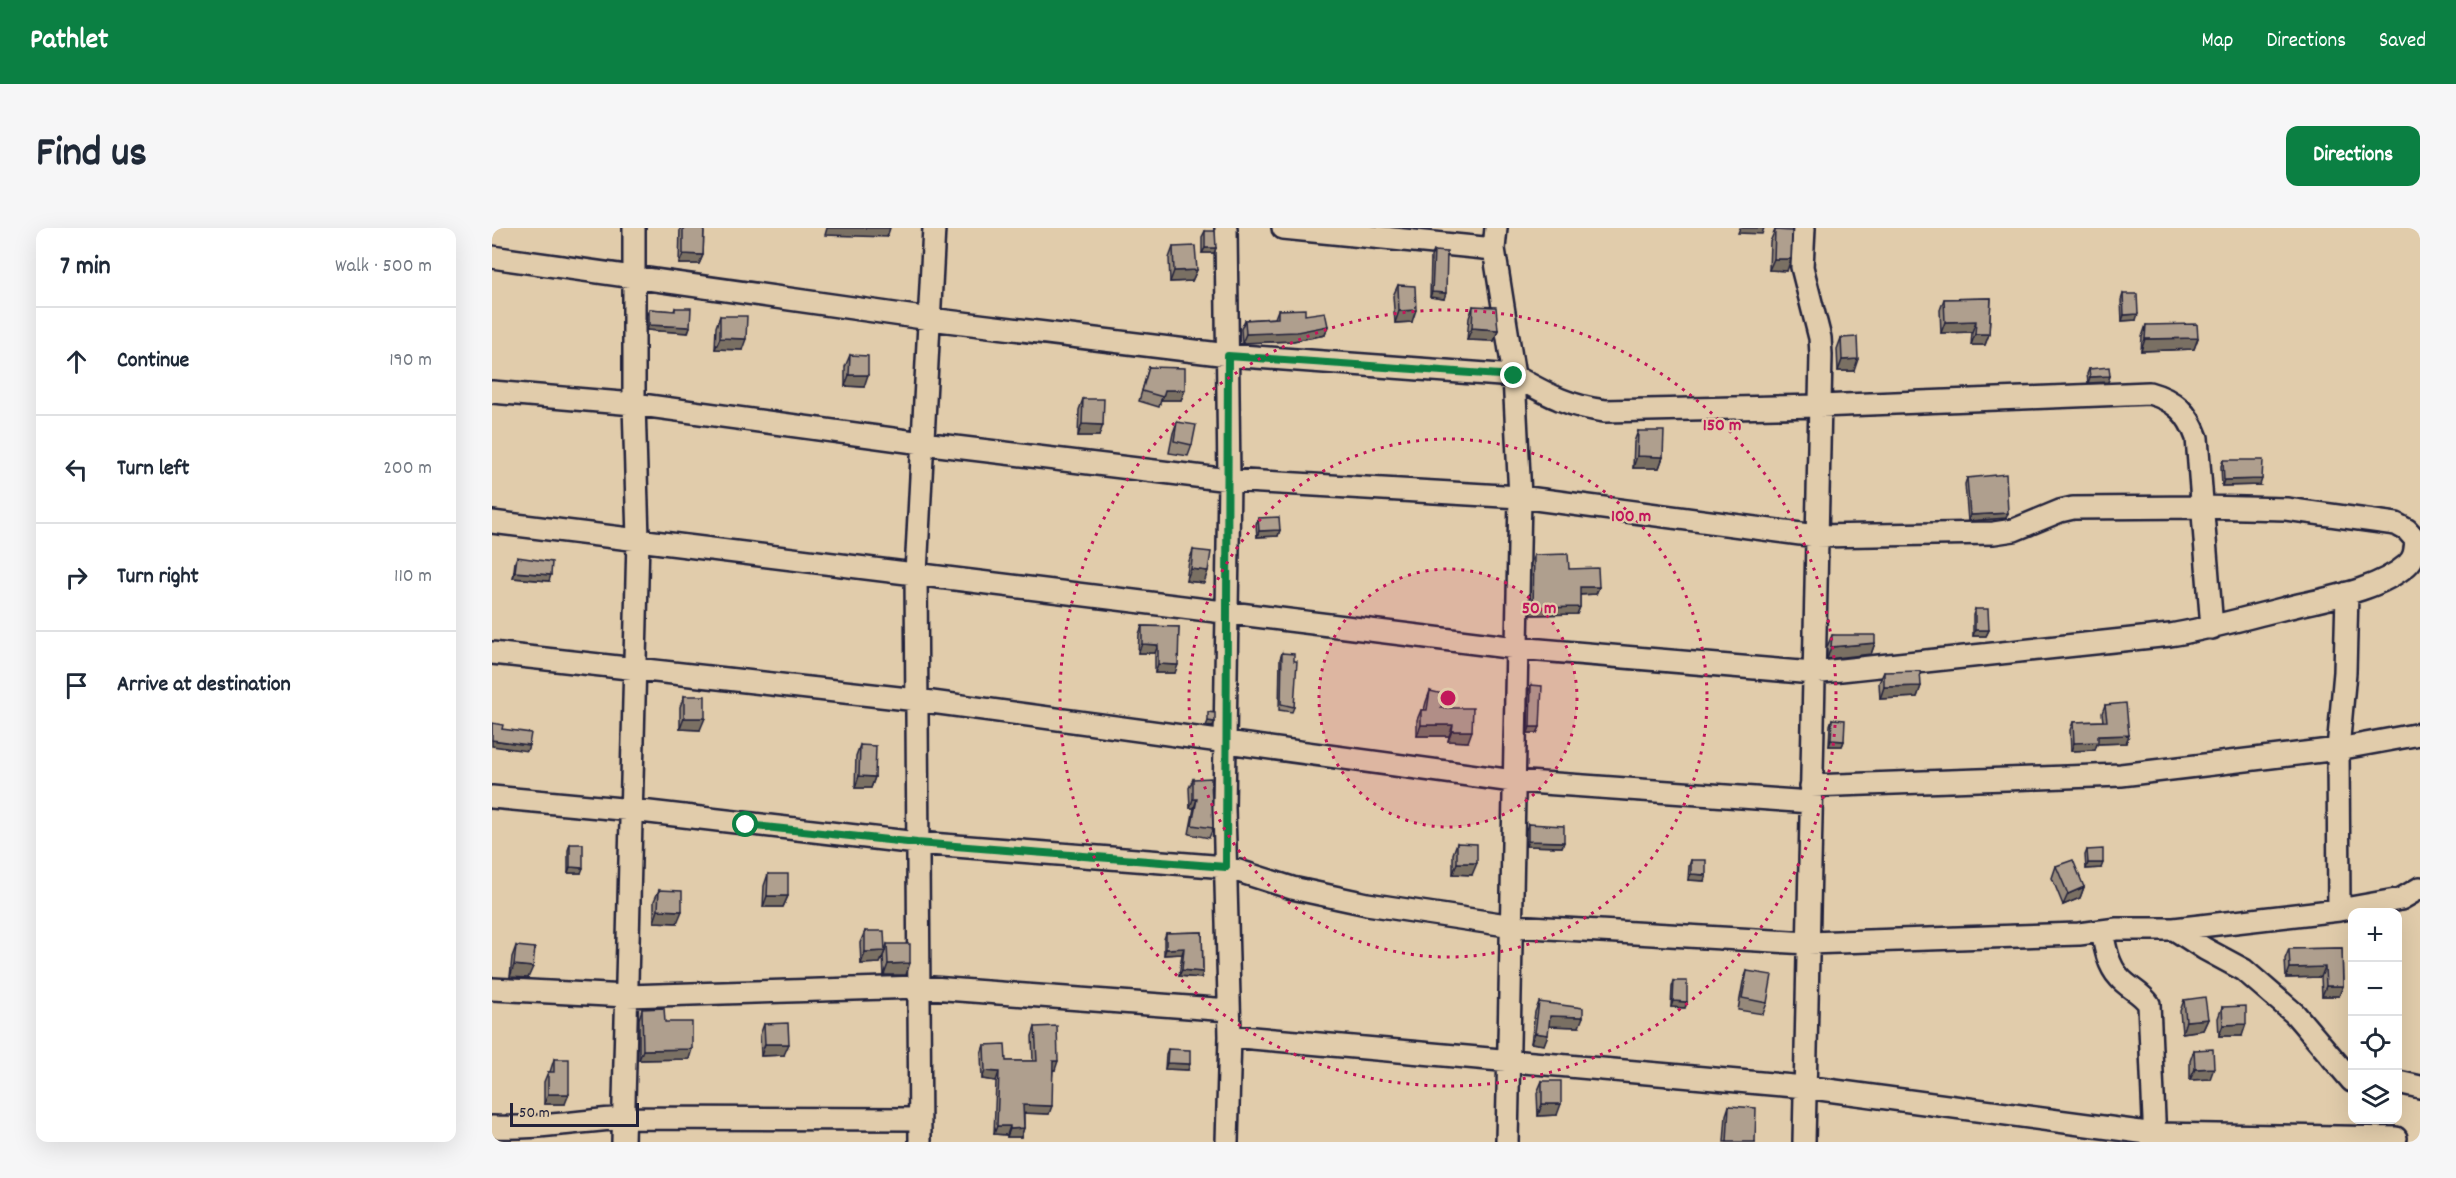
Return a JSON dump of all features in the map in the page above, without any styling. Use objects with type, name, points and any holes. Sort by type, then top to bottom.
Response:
[{"type":"street","points":[[623,1142],[638,539],[634,404],[634,228]]},
{"type":"street","points":[[920,1142],[916,573],[934,228]]},
{"type":"street","points":[[1226,228],[1229,480],[1226,867],[1230,1036],[1227,1142]]},
{"type":"street","points":[[1282,228],[1494,249]]},
{"type":"street","points":[[1496,228],[1494,249],[1514,376],[1520,497],[1508,1142]]},
{"type":"street","points":[[1803,1142],[1821,346],[1802,267],[1804,228]]},
{"type":"street","points":[[492,257],[930,319],[1228,356],[1514,376],[1558,400],[1581,408],[1605,411],[1819,406],[2149,393],[2166,397],[2179,406],[2191,422],[2197,438],[2212,628]]},
{"type":"street","points":[[492,392],[634,404],[922,443],[1229,480],[1520,497],[1816,536],[1994,533],[2014,530],[2073,508],[2203,507],[2286,509],[2396,524],[2407,530],[2416,540],[2415,553],[2409,564],[2388,578],[2347,593],[2212,628],[2158,636],[1814,673],[1516,648],[492,522]]},
{"type":"street","points":[[2339,910],[2338,749],[2347,593]]},
{"type":"street","points":[[492,653],[917,700],[1226,740],[1513,781],[1811,794],[2121,775],[2338,749],[2420,734]]},
{"type":"street","points":[[492,798],[632,810],[917,843],[1226,867],[1292,888],[1367,904],[1513,926],[1808,943],[2174,929],[2339,910],[2401,899],[2420,888]]},
{"type":"street","points":[[2174,929],[2205,950],[2244,969],[2295,1014],[2348,1072]]},
{"type":"street","points":[[2102,931],[2106,951],[2119,977],[2149,1004],[2155,1138]]},
{"type":"street","points":[[492,989],[627,996],[919,987],[1229,1010]]},
{"type":"street","points":[[1230,1036],[1805,1087],[2155,1138],[2398,1140]]},
{"type":"street","points":[[2402,1083],[2420,1087]]},
{"type":"street","points":[[492,1127],[521,1128],[584,1120],[624,1118],[920,1119]]},
{"type":"street","points":[[2386,1124],[2398,1140]]},
{"type":"building","points":[[683,228],[704,228],[703,255],[683,254]]},
{"type":"building","points":[[1775,230],[1792,231],[1791,259],[1774,259]]},
{"type":"building","points":[[1205,231],[1215,231],[1216,248],[1205,248]]},
{"type":"building","points":[[1195,246],[1197,270],[1174,271],[1173,247]]},
{"type":"building","points":[[1434,251],[1447,252],[1446,293],[1432,292]]},
{"type":"building","points":[[1398,285],[1415,286],[1416,310],[1399,311]]},
{"type":"building","points":[[2123,294],[2137,294],[2138,314],[2124,315]]},
{"type":"building","points":[[1991,298],[1989,334],[1975,334],[1976,321],[1945,322],[1944,299]]},
{"type":"building","points":[[1473,306],[1496,307],[1498,330],[1472,328]]},
{"type":"building","points":[[675,308],[691,308],[690,327],[649,325],[649,309],[675,311]]},
{"type":"building","points":[[1305,309],[1305,315],[1325,312],[1328,326],[1297,332],[1246,334],[1245,320],[1278,318],[1278,310]]},
{"type":"building","points":[[720,316],[747,316],[746,339],[720,338]]},
{"type":"building","points":[[2197,324],[2198,338],[2145,339],[2146,325]]},
{"type":"building","points":[[1857,337],[1858,359],[1842,360],[1841,338]]},
{"type":"building","points":[[850,355],[868,356],[868,375],[849,375]]},
{"type":"building","points":[[1149,367],[1185,368],[1185,390],[1165,390],[1163,397],[1142,391]]},
{"type":"building","points":[[2109,367],[2110,376],[2090,377],[2089,369]]},
{"type":"building","points":[[1083,399],[1104,399],[1103,425],[1082,424]]},
{"type":"building","points":[[1177,422],[1196,425],[1192,445],[1174,441]]},
{"type":"building","points":[[1638,431],[1664,431],[1663,457],[1637,456]]},
{"type":"building","points":[[2223,460],[2263,460],[2262,479],[2224,480]]},
{"type":"building","points":[[2006,474],[2008,513],[1970,515],[1967,478]]},
{"type":"building","points":[[1279,517],[1280,530],[1259,531],[1258,518]]},
{"type":"building","points":[[1193,550],[1211,552],[1208,571],[1191,569]]},
{"type":"building","points":[[1568,554],[1569,569],[1598,568],[1599,587],[1580,587],[1580,607],[1533,608],[1534,555]]},
{"type":"building","points":[[517,557],[552,562],[551,575],[515,572]]},
{"type":"building","points":[[1975,609],[1988,609],[1989,630],[1975,630]]},
{"type":"building","points":[[1142,626],[1179,627],[1178,665],[1158,664],[1158,645],[1142,644]]},
{"type":"building","points":[[1832,635],[1875,635],[1875,643],[1831,647]]},
{"type":"building","points":[[1282,653],[1294,654],[1294,661],[1297,661],[1294,707],[1281,704]]},
{"type":"building","points":[[1920,671],[1921,686],[1884,687],[1884,672]]},
{"type":"building","points":[[1531,685],[1542,686],[1540,727],[1530,727]]},
{"type":"building","points":[[1430,691],[1443,694],[1441,708],[1473,708],[1472,731],[1452,731],[1453,725],[1421,725],[1421,710],[1427,710]]},
{"type":"building","points":[[684,696],[705,696],[705,718],[684,718]]},
{"type":"building","points":[[2126,703],[2129,735],[2098,736],[2098,742],[2074,743],[2073,722],[2107,721],[2105,705]]},
{"type":"building","points":[[1208,712],[1215,713],[1215,722],[1208,721]]},
{"type":"building","points":[[1832,719],[1845,720],[1844,741],[1831,740]]},
{"type":"building","points":[[492,723],[503,725],[502,729],[531,733],[529,745],[492,740]]},
{"type":"building","points":[[860,745],[876,746],[875,777],[859,776]]},
{"type":"building","points":[[1211,778],[1213,828],[1192,825],[1197,799],[1193,799],[1193,779]]},
{"type":"building","points":[[1528,824],[1564,826],[1564,842],[1528,841]]},
{"type":"building","points":[[1457,843],[1477,844],[1477,863],[1457,863]]},
{"type":"building","points":[[570,844],[583,844],[583,868],[570,867]]},
{"type":"building","points":[[2103,849],[2103,863],[2088,863],[2087,850]]},
{"type":"building","points":[[1691,860],[1706,860],[1706,875],[1691,874]]},
{"type":"building","points":[[2073,860],[2084,887],[2068,894],[2056,866]]},
{"type":"building","points":[[768,874],[788,874],[788,896],[767,896]]},
{"type":"building","points":[[659,890],[682,891],[682,911],[658,910]]},
{"type":"building","points":[[865,931],[884,931],[885,951],[865,952]]},
{"type":"building","points":[[1202,932],[1203,972],[1182,970],[1184,948],[1166,949],[1166,933]]},
{"type":"building","points":[[887,944],[910,944],[910,963],[888,964]]},
{"type":"building","points":[[516,946],[535,948],[533,967],[514,965]]},
{"type":"building","points":[[2342,948],[2343,986],[2326,986],[2325,967],[2290,968],[2289,949]]},
{"type":"building","points":[[1747,971],[1772,975],[1767,1003],[1742,998]]},
{"type":"building","points":[[1674,981],[1687,981],[1687,1002],[1673,1001]]},
{"type":"building","points":[[2205,997],[2208,1019],[2186,1021],[2184,1000]]},
{"type":"building","points":[[1539,1002],[1583,1008],[1583,1017],[1550,1016],[1548,1035],[1535,1033]]},
{"type":"building","points":[[2246,1006],[2246,1024],[2223,1025],[2222,1007]]},
{"type":"building","points":[[664,1008],[665,1022],[692,1022],[692,1049],[643,1050],[642,1009]]},
{"type":"building","points":[[788,1023],[789,1044],[765,1044],[764,1024]]},
{"type":"building","points":[[1057,1026],[1058,1061],[1053,1061],[1052,1106],[1023,1105],[1024,1128],[1010,1129],[1010,1126],[997,1126],[999,1072],[985,1071],[984,1045],[1005,1044],[1006,1061],[1037,1061],[1035,1027]]},
{"type":"building","points":[[1168,1049],[1190,1050],[1190,1064],[1167,1063]]},
{"type":"building","points":[[2213,1049],[2214,1068],[2195,1069],[2194,1050]]},
{"type":"building","points":[[554,1059],[569,1059],[569,1094],[548,1094],[548,1072],[554,1072]]},
{"type":"building","points":[[1542,1081],[1561,1081],[1561,1104],[1542,1104]]},
{"type":"building","points":[[1729,1106],[1756,1108],[1755,1142],[1727,1142]]},
{"type":"route","points":[[746,825],[917,843],[1226,867],[1224,808],[1229,480],[1228,356],[1514,376]]}]
